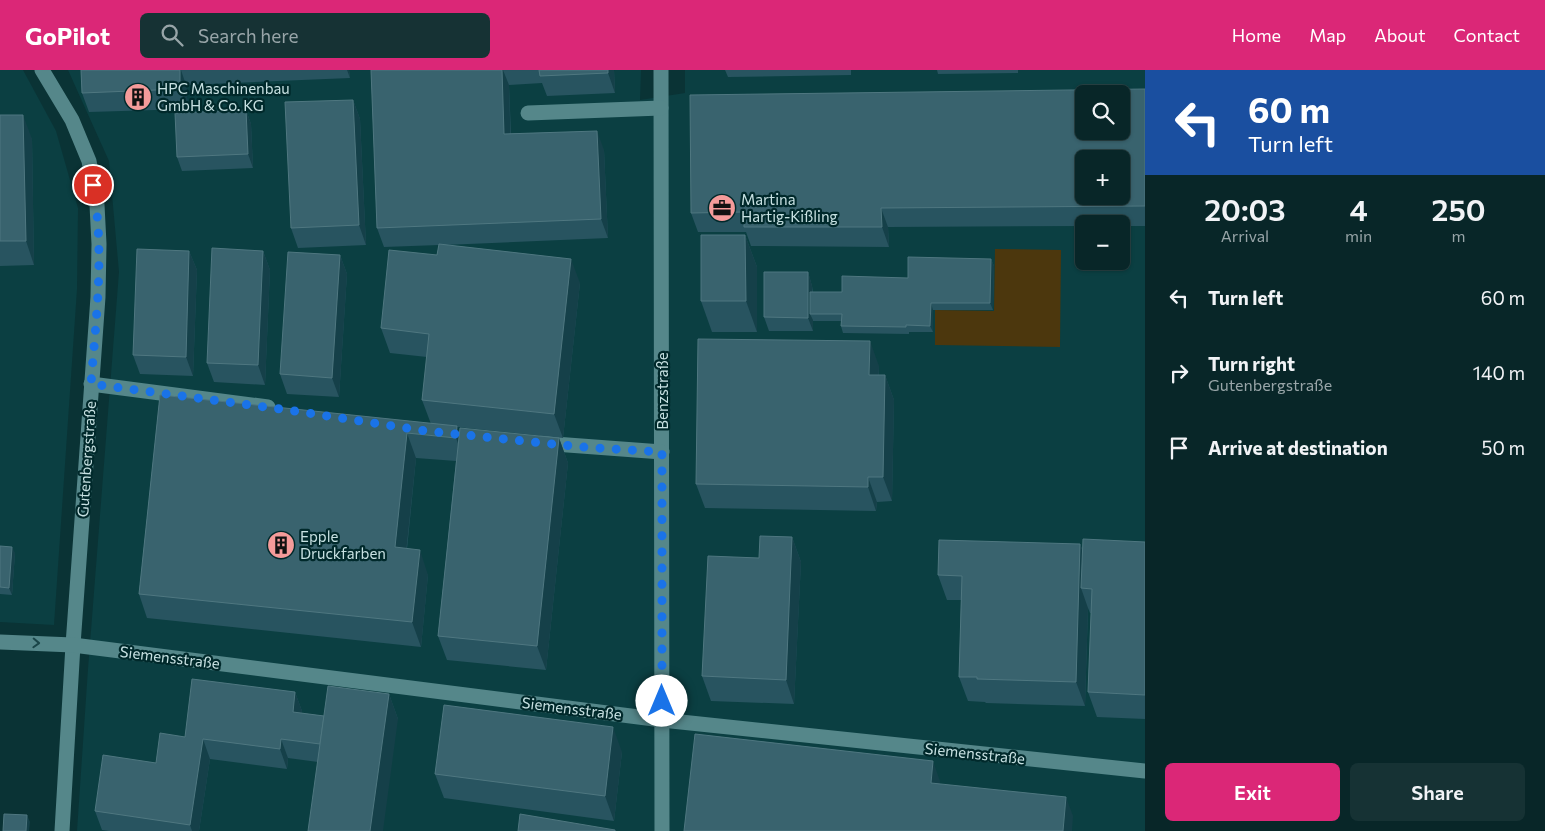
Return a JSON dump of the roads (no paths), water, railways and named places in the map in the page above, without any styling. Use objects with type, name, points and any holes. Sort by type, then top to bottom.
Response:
[{"type":"street","name":"Gutenbergstraße","points":[[42,70],[72,120],[89,161],[97,205],[99,244],[98,297],[73,645],[62,831]]},
{"type":"street","name":"Benzstraße","points":[[661,70],[662,831]]},
{"type":"street","points":[[528,113],[661,108]]},
{"type":"street","points":[[91,384],[278,408]]},
{"type":"street","points":[[523,441],[662,452]]},
{"type":"street","name":"Siemensstraße","points":[[0,642],[73,645],[662,720],[1145,771]]},
{"type":"place","name":"HPC Maschinenbau GmbH & Co. KG","points":[[138,97]]},
{"type":"place","name":"Martina Hartig-Kißling","points":[[722,208]]},
{"type":"place","name":"Epple Druckfarben","points":[[281,545]]}]
